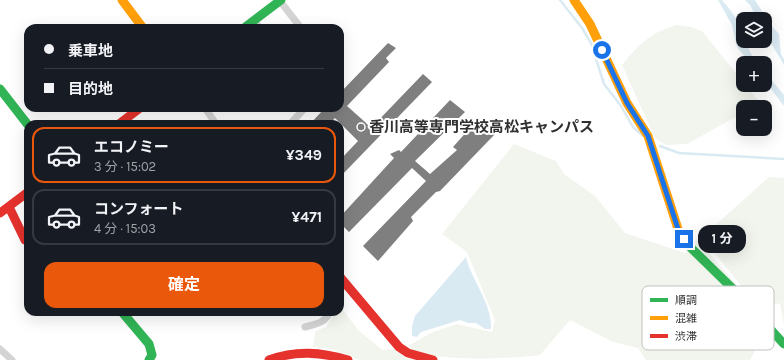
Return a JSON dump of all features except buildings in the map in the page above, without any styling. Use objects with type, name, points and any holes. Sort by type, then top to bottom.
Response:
[{"type":"street","points":[[122,0],[140,24]]},
{"type":"street","points":[[257,24],[280,0],[298,24]]},
{"type":"street","points":[[574,0],[590,24],[627,103],[648,136],[679,232],[688,246],[730,286]]},
{"type":"street","points":[[0,89],[24,120]]},
{"type":"street","points":[[126,120],[135,112]]},
{"type":"street","points":[[294,120],[301,112]]},
{"type":"street","points":[[0,214],[24,195]]},
{"type":"street","points":[[9,206],[24,238]]},
{"type":"street","points":[[344,282],[399,346],[408,354],[433,360]]},
{"type":"street","points":[[125,316],[149,344],[152,355],[151,360]]},
{"type":"street","points":[[305,327],[322,322],[327,319],[328,316]]},
{"type":"street","points":[[774,333],[784,344]]},
{"type":"street","points":[[0,348],[12,360]]},
{"type":"street","points":[[269,360],[308,352],[330,354],[348,360]]},
{"type":"shaded area","points":[[718,0],[722,0],[736,19],[736,43],[732,25]]},
{"type":"shaded area","points":[[745,0],[755,0],[762,12],[754,12]]},
{"type":"shaded area","points":[[676,25],[691,27],[702,31],[736,73],[736,92],[751,92],[758,100],[736,100],[736,117],[687,144],[666,145],[655,138],[622,65],[646,40],[667,28]]},
{"type":"shaded area","points":[[772,26],[779,34],[781,54],[784,59],[784,65],[772,44]]},
{"type":"shaded area","points":[[738,48],[749,48],[752,56],[744,56]]},
{"type":"shaded area","points":[[772,80],[784,95],[784,106],[772,90]]},
{"type":"shaded area","points":[[514,144],[556,161],[564,174],[595,196],[625,233],[685,253],[697,239],[737,286],[642,286],[642,350],[755,350],[750,360],[646,360],[638,348],[613,342],[570,320],[540,355],[497,358],[452,358],[425,355],[408,346],[433,332],[457,324],[492,332],[495,320],[467,252],[442,234]]},
{"type":"shaded area","points":[[769,177],[784,178],[784,325],[780,303],[774,305],[774,286],[741,286],[708,245],[707,238],[712,228]]},
{"type":"shaded area","points":[[466,257],[485,301],[491,329],[485,329],[476,323],[468,323],[460,320],[421,332],[417,337],[412,336],[412,326],[415,316]]},
{"type":"shaded area","points":[[344,311],[358,330],[382,350],[394,349],[406,358],[416,360],[360,360],[331,349],[313,347],[315,332],[326,327],[333,316],[344,316]]},
{"type":"waterway","points":[[560,0],[582,28],[591,43],[604,84],[621,106],[633,127],[643,136]]},
{"type":"waterway","points":[[660,146],[679,153],[784,159]]},
{"type":"traffic: fast","points":[[249,24],[281,0]]},
{"type":"traffic: fast","points":[[0,89],[24,120]]},
{"type":"traffic: fast","points":[[686,243],[730,286]]},
{"type":"traffic: fast","points":[[125,316],[149,344],[152,355],[149,360]]},
{"type":"traffic: fast","points":[[774,333],[784,344]]},
{"type":"traffic: slow","points":[[122,0],[140,24]]},
{"type":"traffic: slow","points":[[574,0],[590,24],[627,103],[648,136],[679,232],[686,243]]},
{"type":"traffic: jam","points":[[124,120],[135,112]]},
{"type":"traffic: jam","points":[[0,213],[24,195]]},
{"type":"traffic: jam","points":[[9,207],[24,238]]},
{"type":"traffic: jam","points":[[344,282],[399,347],[408,353],[433,360]]},
{"type":"traffic: jam","points":[[269,360],[299,353],[328,355],[348,360]]},
{"type":"place","name":"香川高等専門学校高松キャンパス","points":[[361,127]]},
{"type":"route","points":[[602,50],[627,103],[648,136],[679,232],[684,239]]}]
